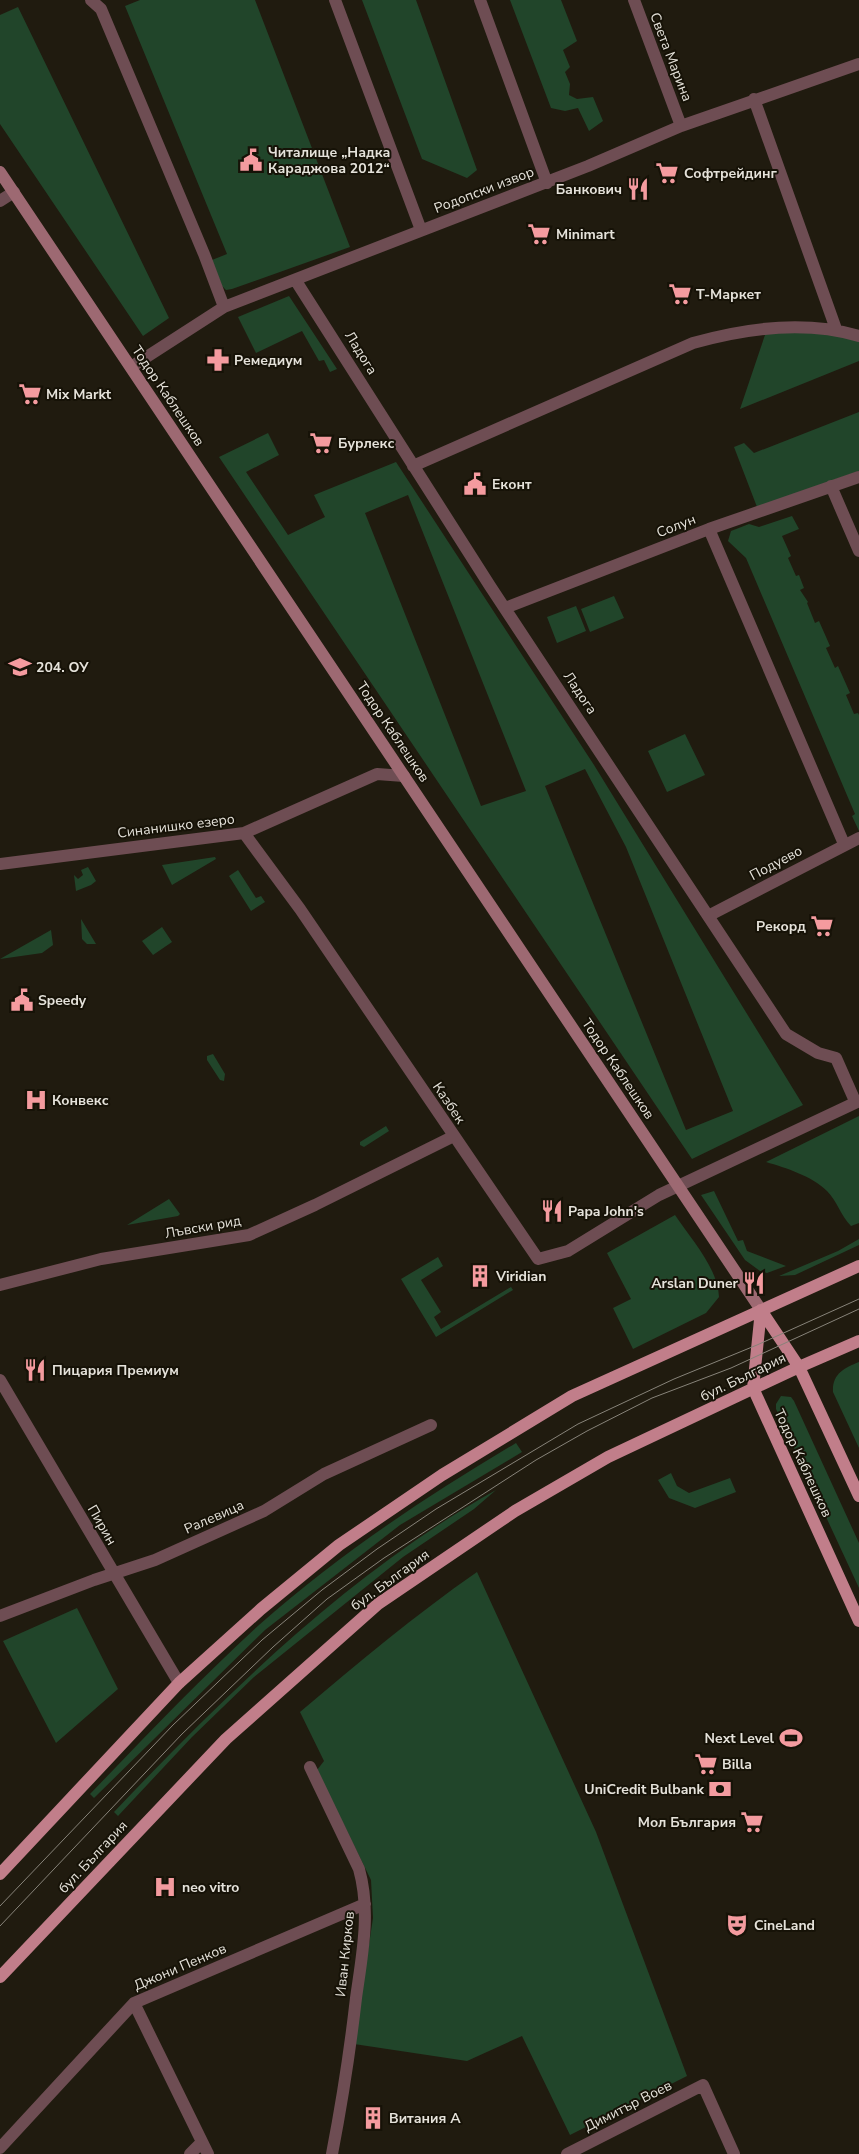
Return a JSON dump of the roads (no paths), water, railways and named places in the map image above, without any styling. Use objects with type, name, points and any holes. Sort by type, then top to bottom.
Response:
[{"type":"main road","name":"Тодор Каблешков","points":[[0,172],[799,1367],[859,1496]]},
{"type":"main road","points":[[0,1874],[179,1683],[261,1609],[339,1545],[442,1475],[572,1396],[859,1266]]},
{"type":"main road","points":[[753,1388],[761,1310]]},
{"type":"main road","name":"бул. България","points":[[0,1977],[226,1738],[378,1604],[515,1512],[608,1457],[753,1388],[859,1341]]},
{"type":"main road","name":"Тодор Каблешков","points":[[753,1388],[859,1621]]},
{"type":"street","points":[[92,0],[101,9],[204,254],[224,308]]},
{"type":"street","points":[[335,0],[421,230]]},
{"type":"street","points":[[480,0],[547,183]]},
{"type":"street","name":"Света Марина","points":[[634,0],[681,126]]},
{"type":"street","name":"Родопски извор","points":[[131,367],[224,308],[421,230],[547,183],[681,126],[859,64]]},
{"type":"street","points":[[754,99],[836,329]]},
{"type":"street","points":[[0,201],[14,192]]},
{"type":"street","name":"Ладога","points":[[296,281],[505,608],[786,1034],[818,1053],[836,1058],[857,1101]]},
{"type":"street","points":[[413,466],[692,343],[722,335],[766,328],[836,329],[859,336]]},
{"type":"street","name":"Солун","points":[[505,608],[710,529],[859,476]]},
{"type":"street","points":[[831,486],[859,551]]},
{"type":"street","points":[[710,529],[844,844]]},
{"type":"street","name":"Синанишко езеро","points":[[0,864],[244,833],[378,774],[404,776]]},
{"type":"street","name":"Казбек","points":[[244,833],[300,909],[538,1259],[568,1251],[678,1186]]},
{"type":"street","name":"Подуево","points":[[708,916],[844,844],[859,838]]},
{"type":"street","points":[[678,1186],[857,1101]]},
{"type":"street","name":"Лъвски рид","points":[[0,1286],[102,1259],[249,1235],[315,1205],[454,1136]]},
{"type":"street","name":"Пирин","points":[[0,1380],[179,1683]]},
{"type":"street","name":"Ралевица","points":[[0,1616],[155,1560],[264,1511],[324,1474],[432,1425]]},
{"type":"street","name":"Иван Кирков","points":[[310,1767],[358,1869],[364,1887],[365,1904],[365,1933],[354,2021],[332,2154]]},
{"type":"street","name":"Джони Пенков","points":[[0,2148],[134,2003],[365,1904]]},
{"type":"street","points":[[134,2003],[208,2154]]},
{"type":"street","name":"Димитър Воев","points":[[566,2154],[703,2085],[734,2154]]},
{"type":"street","points":[[190,2154],[202,2142]]},
{"type":"tram line","points":[[0,1906],[173,1725],[262,1640],[322,1590],[377,1549],[436,1509],[578,1424],[674,1379],[757,1345],[859,1299]]},
{"type":"tram line","points":[[0,1926],[182,1734],[273,1647],[327,1599],[384,1558],[536,1460],[587,1431],[652,1398],[731,1368],[859,1309]]},
{"type":"place","name":"Читалище „Надка Караджова 2012“","points":[[251,160]]},
{"type":"place","name":"Софтрейдинг","points":[[667,173]]},
{"type":"place","name":"Банкович","points":[[638,189]]},
{"type":"place","name":"Minimart","points":[[539,234]]},
{"type":"place","name":"Т-Маркет","points":[[680,294]]},
{"type":"place","name":"Ремедиум","points":[[218,360]]},
{"type":"place","name":"Mix Markt","points":[[30,394]]},
{"type":"place","name":"Бурлекс","points":[[321,443]]},
{"type":"place","name":"Еконт","points":[[475,484]]},
{"type":"place","name":"204. ОУ","points":[[20,667]]},
{"type":"place","name":"Рекорд","points":[[822,926]]},
{"type":"place","name":"Speedy","points":[[22,1000]]},
{"type":"place","name":"Конвекс","points":[[36,1100]]},
{"type":"place","name":"Papa John's","points":[[552,1211]]},
{"type":"place","name":"Viridian","points":[[480,1276]]},
{"type":"place","name":"Arslan Duner","points":[[754,1283]]},
{"type":"place","name":"Пицария Премиум","points":[[35,1370]]},
{"type":"place","name":"Next Level","points":[[791,1738]]},
{"type":"place","name":"Billa","points":[[706,1764]]},
{"type":"place","name":"UniCredit Bulbank","points":[[720,1789]]},
{"type":"place","name":"Мол България","points":[[752,1822]]},
{"type":"place","name":"neo vitro","points":[[165,1887]]},
{"type":"place","name":"CineLand","points":[[737,1925]]},
{"type":"place","name":"Витания А","points":[[373,2118]]}]
